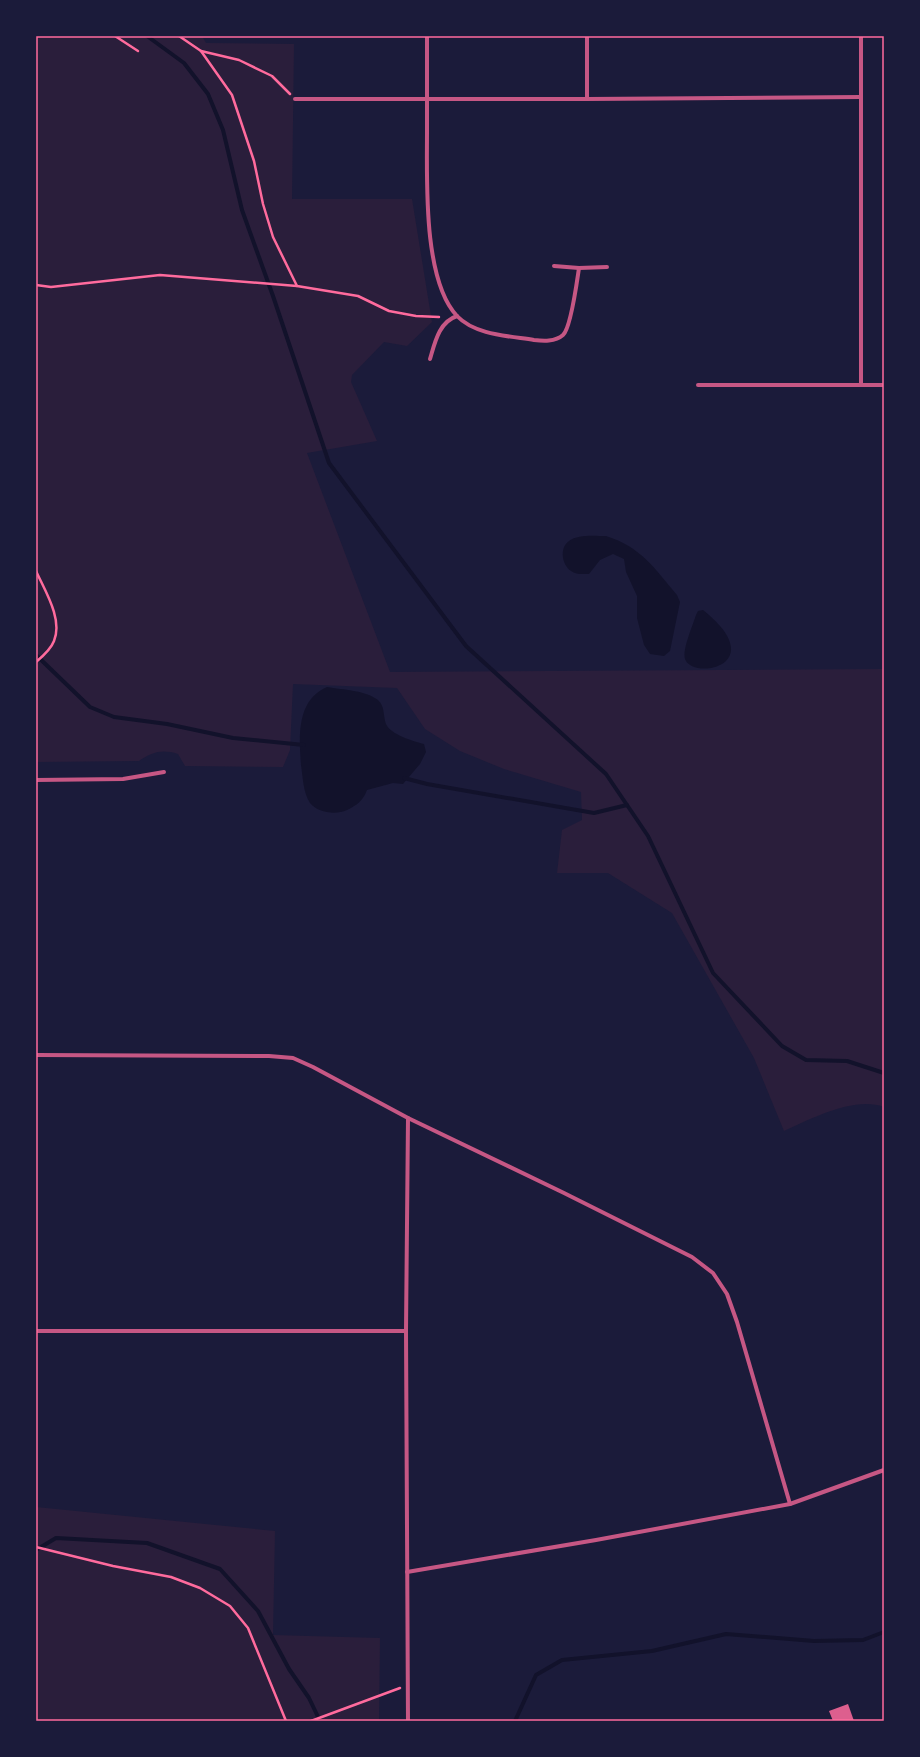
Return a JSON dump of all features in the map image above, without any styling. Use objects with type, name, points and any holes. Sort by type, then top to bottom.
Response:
[{"type":"street","points":[[427,36],[427,215],[435,264],[443,294],[457,316],[472,326],[492,333],[539,341],[553,340],[563,335],[568,326],[579,268]]},
{"type":"street","points":[[587,36],[587,99]]},
{"type":"street","points":[[861,36],[861,385]]},
{"type":"street","points":[[295,99],[861,97]]},
{"type":"street","points":[[554,266],[579,268],[607,267]]},
{"type":"street","points":[[430,359],[439,332],[450,318],[457,316]]},
{"type":"street","points":[[698,386],[884,385]]},
{"type":"street","points":[[36,780],[123,779],[164,772]]},
{"type":"street","points":[[36,1055],[269,1056],[293,1058],[380,1101],[408,1118],[557,1189],[692,1257],[713,1273],[727,1294],[737,1322],[790,1504]]},
{"type":"street","points":[[408,1118],[406,1331],[408,1721]]},
{"type":"street","points":[[36,1332],[406,1331]]},
{"type":"street","points":[[407,1572],[596,1540],[790,1504],[884,1470]]},
{"type":"path","points":[[115,36],[138,52]]},
{"type":"path","points":[[178,36],[182,37],[201,51],[232,95],[254,162],[263,204],[273,237],[298,286]]},
{"type":"path","points":[[201,51],[239,60],[272,76],[295,99]]},
{"type":"path","points":[[36,285],[51,288],[160,275],[298,286],[358,296],[390,311],[416,316],[450,318]]},
{"type":"path","points":[[36,571],[52,607],[56,624],[54,642],[45,654],[36,662]]},
{"type":"path","points":[[36,1547],[171,1577],[200,1588],[230,1606],[248,1628],[286,1721]]},
{"type":"path","points":[[311,1721],[408,1685]]},
{"type":"shaded area","points":[[36,36],[202,36],[206,43],[294,44],[292,199],[412,199],[432,322],[407,346],[384,342],[352,375],[351,382],[377,441],[307,453],[390,672],[884,669],[884,1107],[872,1104],[860,1104],[833,1110],[784,1131],[754,1058],[672,913],[608,873],[557,873],[562,830],[582,820],[581,792],[504,769],[460,751],[425,729],[397,688],[293,684],[290,750],[283,767],[185,766],[178,754],[172,752],[157,752],[148,755],[139,761],[36,762]]},
{"type":"shaded area","points":[[582,536],[606,536],[629,546],[638,552],[654,567],[677,595],[680,602],[670,651],[664,656],[650,654],[644,645],[637,618],[637,596],[626,572],[624,559],[613,554],[600,560],[589,574],[575,573],[565,565],[563,552],[569,541]]},
{"type":"shaded area","points":[[703,610],[722,629],[730,644],[730,655],[723,663],[712,668],[701,668],[691,665],[685,659],[684,655],[686,644],[696,615],[698,611]]},
{"type":"shaded area","points":[[327,687],[360,692],[378,700],[382,705],[386,724],[389,728],[403,737],[424,744],[426,752],[420,764],[403,784],[393,783],[367,790],[362,800],[357,804],[343,812],[333,813],[322,811],[310,803],[305,790],[301,765],[300,732],[305,710],[317,693]]},
{"type":"shaded area","points":[[36,1507],[275,1531],[273,1635],[380,1638],[379,1721],[36,1721]]},
{"type":"building","points":[[848,1704],[854,1721],[833,1721],[829,1711]]},
{"type":"waterway","points":[[147,36],[184,63],[208,94],[223,130],[242,210],[273,296],[329,463],[466,646],[606,774],[648,836],[713,973],[782,1046],[806,1060],[847,1061],[884,1073]]},
{"type":"waterway","points":[[36,655],[90,707],[114,717],[167,724],[233,738],[304,745]]},
{"type":"waterway","points":[[404,778],[427,784],[594,813],[627,805]]},
{"type":"waterway","points":[[36,1550],[56,1538],[147,1543],[220,1569],[258,1611],[289,1669],[309,1698],[320,1721]]},
{"type":"waterway","points":[[515,1721],[536,1675],[562,1660],[652,1651],[726,1634],[814,1641],[863,1640],[884,1632]]}]
